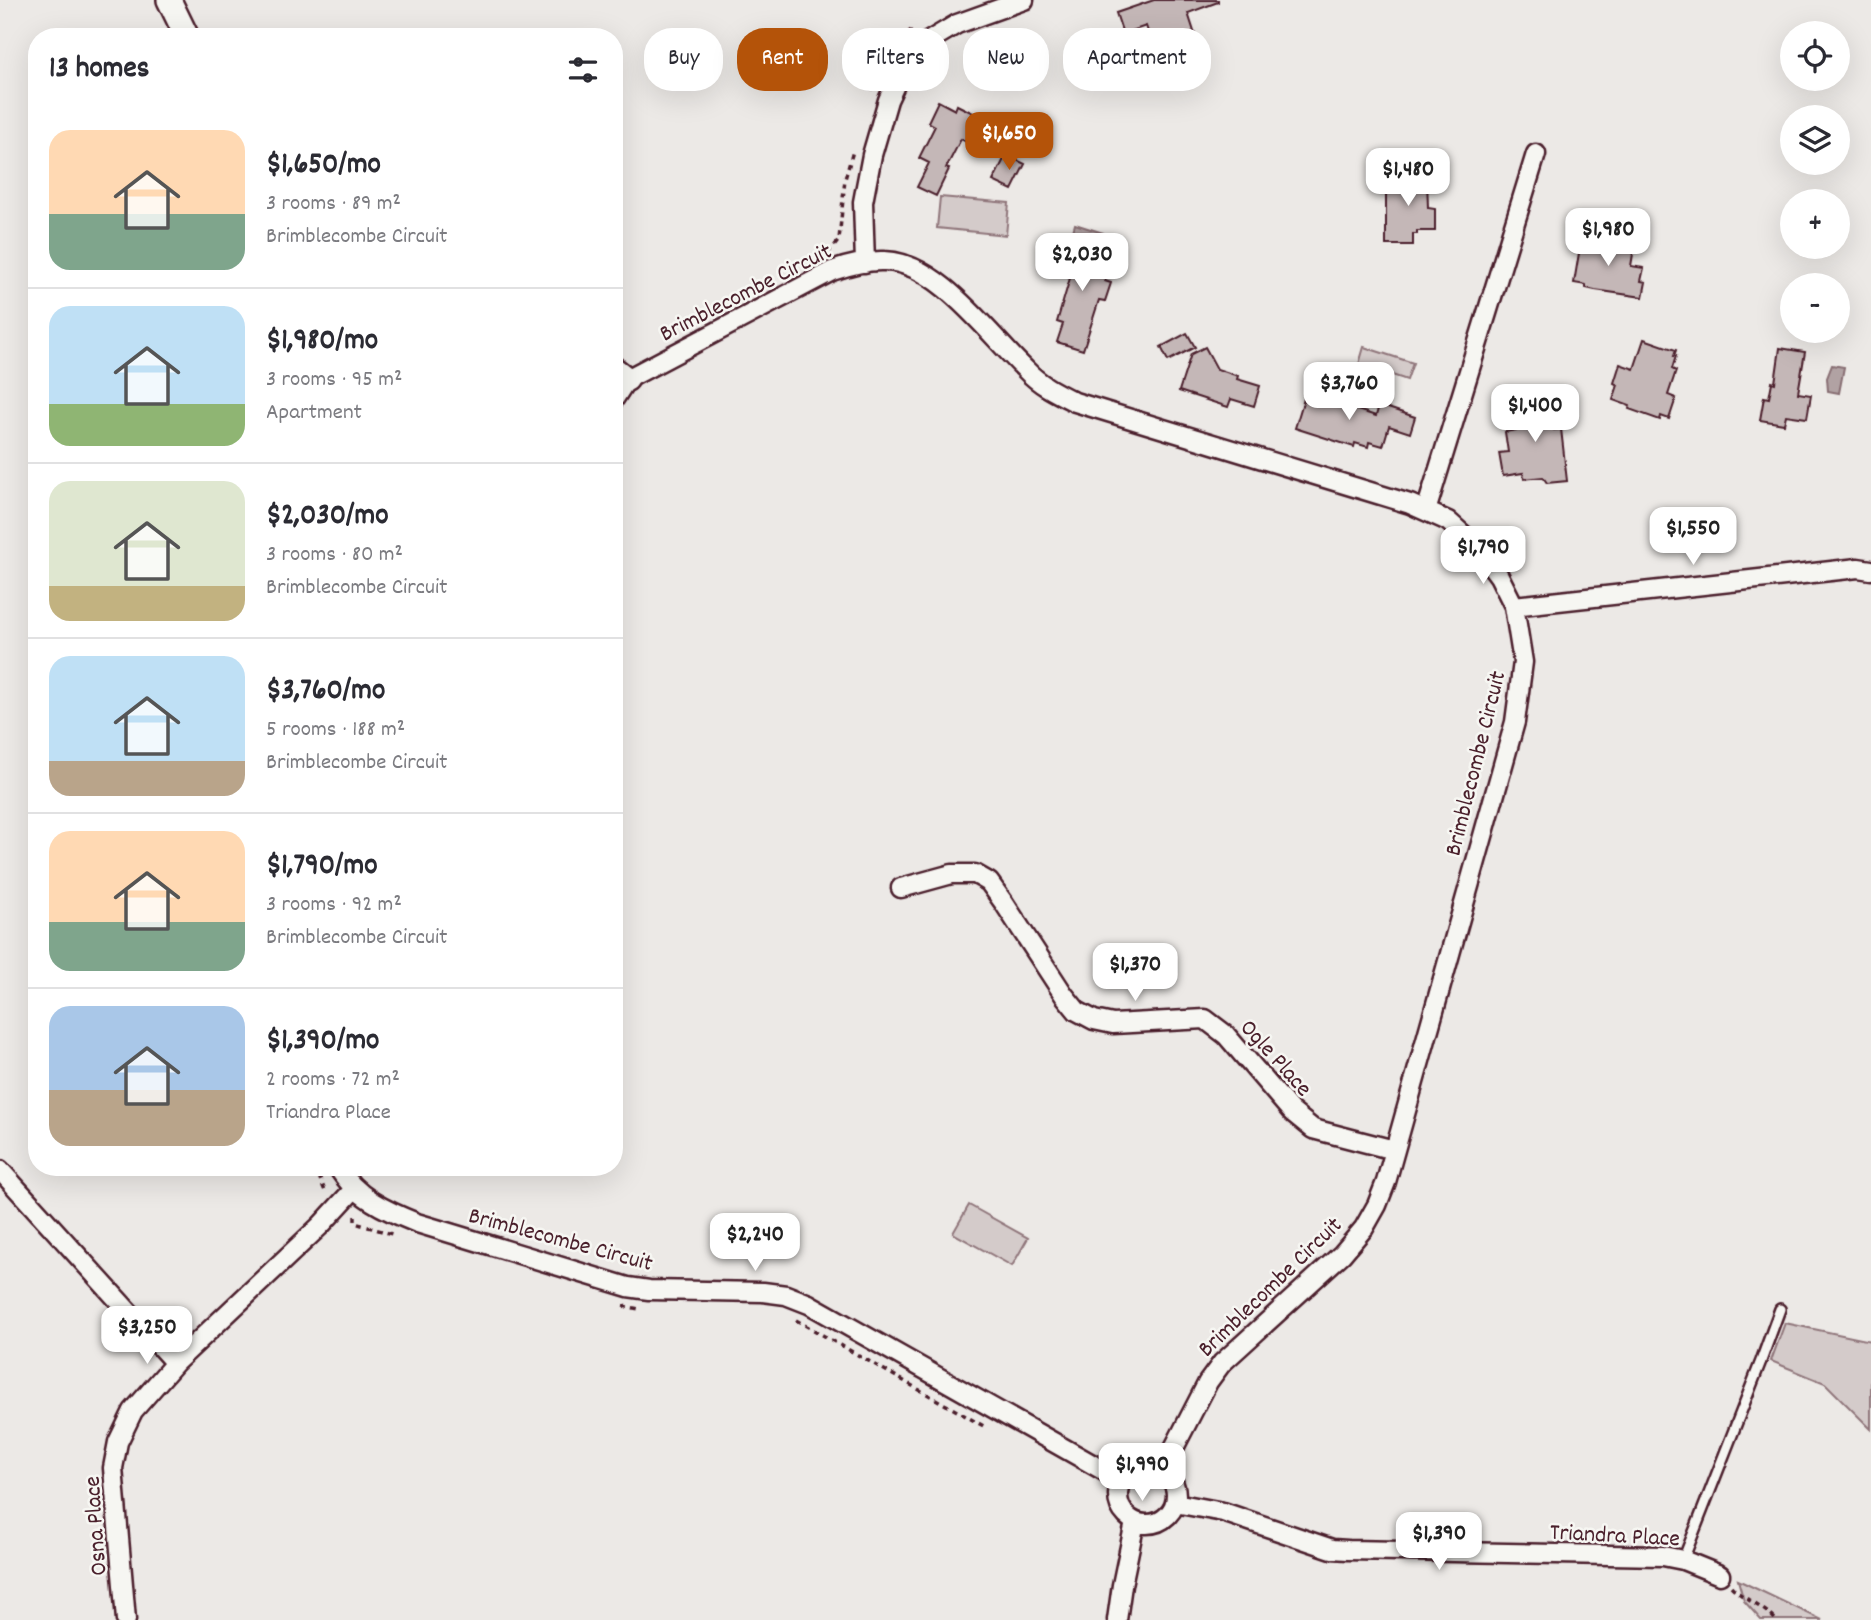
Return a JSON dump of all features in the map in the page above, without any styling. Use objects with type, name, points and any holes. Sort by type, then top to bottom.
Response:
[{"type":"street","points":[[169,0],[183,28]]},
{"type":"street","points":[[865,263],[863,202],[872,155],[888,100],[902,70],[927,42],[957,24],[1024,0]]},
{"type":"street","points":[[1426,511],[1536,154]]},
{"type":"street","name":"Brimblecombe Circuit","points":[[623,373],[832,271],[851,265],[886,261],[911,267],[956,297],[1027,372],[1049,390],[1075,402],[1396,500],[1448,521],[1478,548],[1499,576],[1514,606],[1524,663],[1515,722],[1386,1182],[1377,1205],[1364,1228],[1342,1254],[1222,1363],[1208,1382],[1162,1471]]},
{"type":"street","points":[[1514,606],[1858,568],[1871,570]]},
{"type":"street","name":"Ogle Place","points":[[901,888],[952,874],[975,874],[989,881],[1063,995],[1077,1011],[1094,1020],[1113,1024],[1205,1019],[1226,1035],[1292,1112],[1313,1129],[1394,1150]]},
{"type":"street","points":[[0,1170],[175,1363]]},
{"type":"street","name":"Brimblecombe Circuit","points":[[343,1176],[370,1201],[391,1213],[628,1287],[649,1290],[763,1292],[786,1295],[809,1304],[1122,1481]]},
{"type":"street","name":"Osna Place","points":[[126,1620],[113,1468],[118,1442],[133,1410],[175,1363],[321,1225],[355,1188]]},
{"type":"street","points":[[1154,1467],[1172,1481],[1175,1503],[1164,1519],[1155,1523],[1135,1522],[1127,1516],[1119,1500],[1122,1481],[1136,1469],[1154,1467]]},
{"type":"street","name":"Triandra Place","points":[[1175,1503],[1223,1512],[1332,1549],[1663,1556],[1683,1560],[1720,1575]]},
{"type":"street","points":[[1117,1620],[1135,1522]]},
{"type":"lane","points":[[1683,1560],[1780,1309]]},
{"type":"path","points":[[869,96],[883,63],[894,47],[918,25]]},
{"type":"path","points":[[822,255],[832,249],[839,240],[845,179],[856,141]]},
{"type":"path","points":[[319,1176],[325,1191],[333,1192]]},
{"type":"path","points":[[355,1209],[355,1223],[395,1235]]},
{"type":"path","points":[[618,1305],[640,1309]]},
{"type":"path","points":[[788,1317],[997,1434]]},
{"type":"path","points":[[1720,1575],[1738,1594],[1762,1607],[1776,1620]]},
{"type":"shaded area","points":[[940,197],[1009,203],[1006,235],[937,228]]},
{"type":"shaded area","points":[[1075,224],[1103,233],[1100,243],[1072,235]]},
{"type":"shaded area","points":[[1364,347],[1413,363],[1407,380],[1359,364]]},
{"type":"shaded area","points":[[1832,365],[1844,367],[1839,393],[1828,391],[1827,378]]},
{"type":"shaded area","points":[[969,1205],[1028,1238],[1012,1266],[953,1233]]},
{"type":"shaded area","points":[[1785,1323],[1871,1341],[1871,1429],[1825,1383],[1771,1361]]},
{"type":"shaded area","points":[[1738,1580],[1822,1620],[1761,1620],[1744,1601]]},
{"type":"building","points":[[1154,0],[1218,0],[1188,13],[1193,28],[1121,28],[1116,13]]},
{"type":"building","points":[[938,101],[955,110],[957,105],[995,124],[982,150],[961,139],[936,196],[917,187],[929,163],[919,158],[935,126],[928,122]]},
{"type":"building","points":[[1006,155],[1025,164],[1012,190],[993,181]]},
{"type":"building","points":[[1398,168],[1423,168],[1423,179],[1427,179],[1428,208],[1435,209],[1435,231],[1417,231],[1417,234],[1413,234],[1413,245],[1386,245],[1386,186],[1398,186]]},
{"type":"building","points":[[1582,235],[1602,238],[1601,243],[1634,248],[1631,266],[1644,268],[1641,281],[1646,282],[1643,297],[1595,290],[1574,283]]},
{"type":"building","points":[[1070,244],[1111,257],[1105,281],[1111,283],[1105,301],[1099,300],[1083,350],[1057,342],[1063,324],[1057,322],[1070,278],[1057,274]]},
{"type":"building","points":[[1187,333],[1195,347],[1168,361],[1161,347]]},
{"type":"building","points":[[1644,339],[1676,350],[1672,369],[1676,371],[1668,395],[1676,398],[1669,419],[1661,416],[1660,420],[1613,400],[1618,385],[1614,383],[1620,364],[1634,369]]},
{"type":"building","points":[[1205,347],[1217,369],[1260,386],[1254,406],[1231,399],[1228,407],[1179,391],[1191,354]]},
{"type":"building","points":[[1780,348],[1805,352],[1798,393],[1811,395],[1807,418],[1786,415],[1784,424],[1760,420],[1764,397],[1769,398],[1772,382],[1775,383]]},
{"type":"building","points":[[1307,389],[1327,396],[1326,400],[1376,416],[1379,405],[1415,417],[1410,433],[1389,426],[1383,446],[1369,442],[1368,447],[1355,443],[1354,447],[1295,428]]},
{"type":"building","points":[[1543,393],[1551,427],[1554,430],[1561,429],[1567,481],[1547,483],[1543,477],[1524,479],[1523,473],[1503,476],[1499,453],[1508,452],[1505,432],[1522,429],[1518,397]]}]
